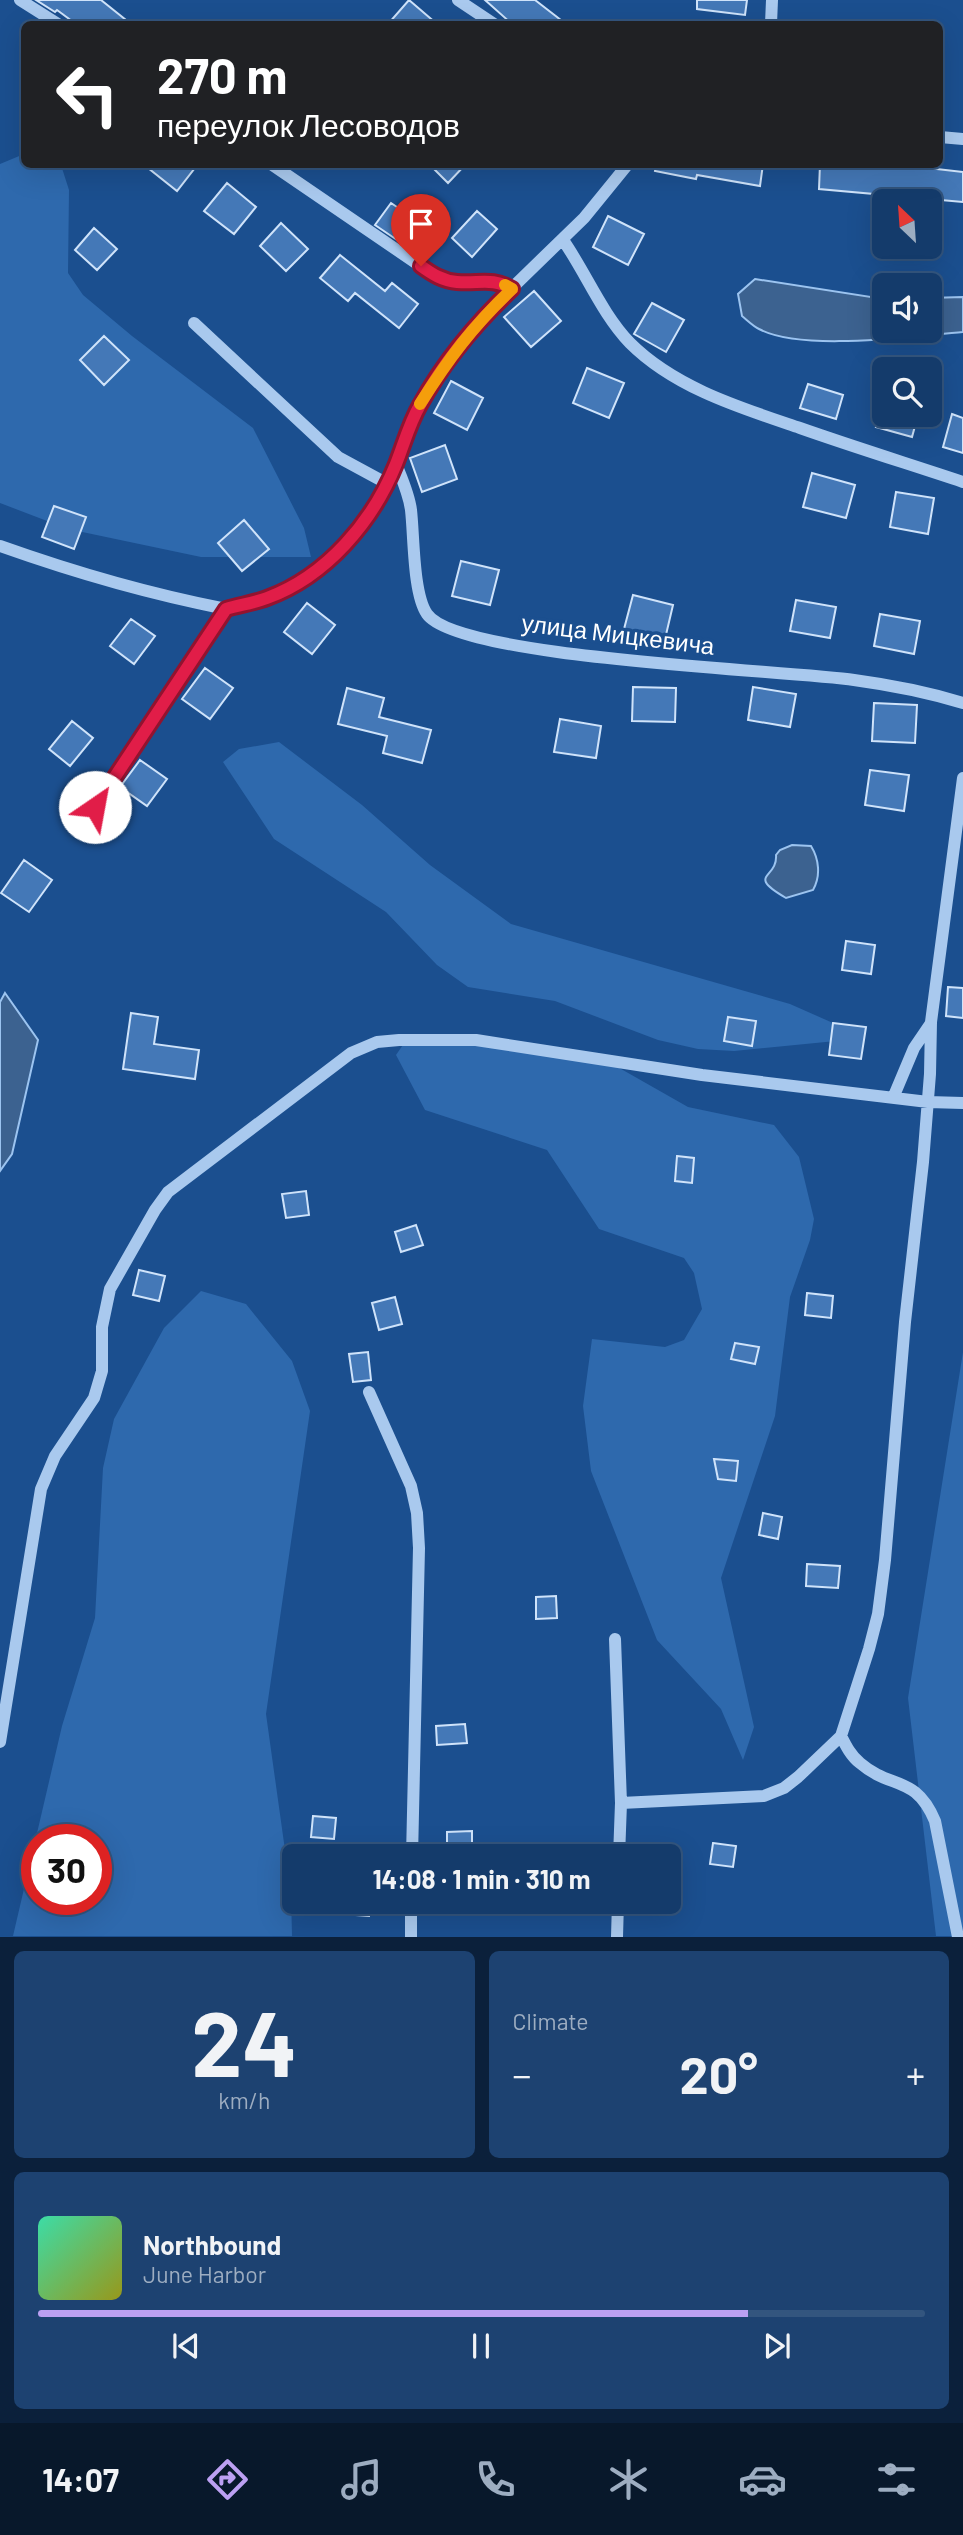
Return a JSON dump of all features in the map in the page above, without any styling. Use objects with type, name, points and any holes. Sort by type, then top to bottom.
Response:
[{"type":"street","points":[[20,0],[53,21]]},
{"type":"street","points":[[458,0],[490,21]]},
{"type":"street","points":[[771,21],[772,0]]},
{"type":"street","points":[[943,137],[963,139]]},
{"type":"street","points":[[277,168],[435,276],[455,282],[499,282],[512,289]]},
{"type":"street","points":[[0,546],[94,576],[184,601],[226,609],[268,598],[307,577],[335,556],[372,512],[396,464],[405,435],[420,405],[451,355],[481,318],[563,240],[625,168]]},
{"type":"street","points":[[563,240],[580,264],[606,312],[628,341],[651,362],[734,406],[963,482]]},
{"type":"street","points":[[194,323],[338,457],[386,483]]},
{"type":"street","name":"улица Мицкевича","points":[[396,464],[411,506],[419,596],[427,615],[444,628],[518,646],[597,658],[853,680],[930,693],[963,703]]},
{"type":"street","points":[[95,807],[226,609]]},
{"type":"street","points":[[621,1803],[764,1796],[791,1783],[841,1736],[869,1649],[880,1601],[928,1102],[931,1022],[963,778]]},
{"type":"street","points":[[893,1098],[914,1048],[931,1022]]},
{"type":"street","points":[[0,1742],[41,1489],[55,1456],[94,1398],[102,1371],[102,1327],[110,1289],[168,1192],[351,1053],[377,1042],[475,1040],[702,1075],[928,1102],[963,1103]]},
{"type":"street","points":[[369,1392],[411,1486],[417,1513],[419,1548],[412,1844]]},
{"type":"street","points":[[615,1639],[621,1803],[619,1844]]},
{"type":"street","points":[[841,1736],[849,1752],[861,1764],[914,1790],[928,1804],[935,1821],[958,1937]]},
{"type":"street","points":[[411,1914],[411,1937]]},
{"type":"street","points":[[617,1937],[618,1914]]},
{"type":"shaded area","points":[[21,155],[21,168],[62,168],[69,190],[68,273],[83,295],[253,428],[304,528],[311,557],[201,557],[68,529],[0,503],[0,164]]},
{"type":"shaded area","points":[[755,279],[872,297],[872,340],[802,340],[778,336],[759,329],[742,316],[738,294]]},
{"type":"shaded area","points":[[963,297],[963,332],[942,334],[942,298]]},
{"type":"shaded area","points":[[279,742],[362,805],[430,865],[511,924],[790,1004],[833,1023],[846,1040],[734,1051],[698,1049],[658,1040],[555,1001],[468,987],[437,965],[386,912],[274,839],[223,762],[239,749]]},
{"type":"shaded area","points":[[792,845],[811,846],[816,856],[818,873],[813,890],[786,898],[767,885],[765,880],[773,868],[776,855],[780,850]]},
{"type":"shaded area","points":[[5,993],[38,1040],[12,1154],[0,1171],[0,1002]]},
{"type":"shaded area","points":[[407,1039],[600,1057],[688,1107],[774,1125],[799,1157],[814,1219],[810,1240],[790,1297],[775,1416],[721,1578],[754,1727],[743,1760],[721,1709],[657,1640],[591,1471],[583,1406],[592,1339],[665,1347],[684,1340],[702,1309],[694,1273],[684,1258],[599,1229],[547,1150],[425,1110],[396,1055]]},
{"type":"shaded area","points":[[201,1291],[246,1304],[292,1361],[310,1411],[266,1714],[284,1844],[282,1844],[282,1914],[291,1914],[292,1936],[13,1936],[21,1902],[21,1915],[112,1915],[112,1824],[39,1824],[62,1726],[95,1618],[103,1468],[114,1419],[164,1328]]},
{"type":"shaded area","points":[[963,1352],[963,1936],[936,1936],[908,1698]]},
{"type":"building","points":[[36,0],[101,0],[127,21],[72,21],[57,10],[55,12]]},
{"type":"building","points":[[409,0],[434,21],[391,21]]},
{"type":"building","points":[[485,0],[535,0],[562,21],[509,21]]},
{"type":"building","points":[[697,0],[747,0],[745,15],[697,9]]},
{"type":"building","points":[[148,168],[195,168],[177,191]]},
{"type":"building","points":[[433,168],[462,168],[448,183]]},
{"type":"building","points":[[655,168],[762,168],[760,186],[697,175],[696,179],[655,171]]},
{"type":"building","points":[[820,168],[928,168],[963,172],[963,202],[942,200],[942,189],[872,189],[872,194],[819,189]]},
{"type":"building","points":[[227,183],[256,207],[234,234],[204,211]]},
{"type":"building","points":[[391,203],[419,222],[403,244],[375,225]]},
{"type":"building","points":[[477,211],[497,229],[472,257],[452,238]]},
{"type":"building","points":[[608,216],[644,234],[628,265],[593,247]]},
{"type":"building","points":[[281,223],[308,249],[286,271],[260,246]]},
{"type":"building","points":[[94,228],[117,249],[97,270],[75,250]]},
{"type":"building","points":[[340,255],[385,291],[392,283],[418,304],[399,328],[355,293],[348,301],[320,278]]},
{"type":"building","points":[[534,291],[561,321],[531,347],[504,317]]},
{"type":"building","points":[[652,303],[684,320],[666,352],[634,334]]},
{"type":"building","points":[[104,336],[129,360],[104,385],[80,360]]},
{"type":"building","points":[[587,368],[624,383],[609,418],[573,403]]},
{"type":"building","points":[[451,381],[483,398],[467,430],[434,413]]},
{"type":"building","points":[[808,384],[843,395],[836,419],[800,408]]},
{"type":"building","points":[[952,414],[963,418],[963,453],[943,447]]},
{"type":"building","points":[[876,427],[915,427],[912,437]]},
{"type":"building","points":[[445,445],[457,479],[422,492],[410,458]]},
{"type":"building","points":[[812,473],[855,485],[846,518],[803,507]]},
{"type":"building","points":[[896,492],[934,498],[928,534],[890,527]]},
{"type":"building","points":[[54,506],[86,517],[74,549],[42,537]]},
{"type":"building","points":[[244,520],[269,549],[242,571],[218,543]]},
{"type":"building","points":[[461,561],[499,570],[490,605],[452,596]]},
{"type":"building","points":[[633,595],[673,605],[665,639],[624,629]]},
{"type":"building","points":[[796,600],[836,607],[830,638],[790,631]]},
{"type":"building","points":[[307,603],[335,625],[312,654],[284,632]]},
{"type":"building","points":[[880,614],[920,621],[914,654],[874,646]]},
{"type":"building","points":[[131,619],[155,636],[134,664],[110,646]]},
{"type":"building","points":[[205,668],[233,688],[210,719],[182,699]]},
{"type":"building","points":[[633,687],[676,688],[675,722],[632,721]]},
{"type":"building","points":[[753,687],[796,694],[790,727],[748,720]]},
{"type":"building","points":[[347,688],[384,698],[379,717],[431,730],[422,763],[383,753],[387,736],[338,724]]},
{"type":"building","points":[[874,703],[917,705],[915,743],[872,741]]},
{"type":"building","points":[[560,719],[601,726],[596,758],[554,752]]},
{"type":"building","points":[[72,721],[93,738],[70,766],[49,749]]},
{"type":"building","points":[[140,760],[167,779],[147,806],[120,787]]},
{"type":"building","points":[[870,770],[909,775],[904,811],[865,805]]},
{"type":"building","points":[[24,860],[52,880],[29,912],[1,893]]},
{"type":"building","points":[[846,941],[875,945],[871,974],[842,970]]},
{"type":"building","points":[[948,987],[963,988],[963,1018],[946,1016]]},
{"type":"building","points":[[131,1013],[158,1017],[154,1044],[199,1050],[195,1079],[123,1069]]},
{"type":"building","points":[[728,1017],[756,1021],[752,1046],[724,1041]]},
{"type":"building","points":[[833,1023],[866,1027],[861,1059],[829,1055]]},
{"type":"building","points":[[677,1156],[694,1158],[692,1183],[675,1181]]},
{"type":"building","points":[[306,1191],[309,1215],[286,1218],[282,1194]]},
{"type":"building","points":[[416,1225],[423,1245],[401,1252],[395,1232]]},
{"type":"building","points":[[139,1270],[165,1276],[159,1301],[133,1295]]},
{"type":"building","points":[[807,1293],[833,1296],[831,1318],[805,1315]]},
{"type":"building","points":[[395,1297],[402,1324],[379,1330],[372,1303]]},
{"type":"building","points":[[735,1343],[759,1347],[755,1364],[731,1359]]},
{"type":"building","points":[[368,1352],[371,1380],[353,1382],[349,1354]]},
{"type":"building","points":[[714,1459],[738,1461],[736,1481],[718,1479]]},
{"type":"building","points":[[763,1513],[782,1517],[778,1539],[759,1535]]},
{"type":"building","points":[[807,1564],[840,1566],[838,1588],[806,1586]]},
{"type":"building","points":[[556,1596],[557,1618],[536,1619],[536,1597]]},
{"type":"building","points":[[465,1724],[467,1743],[437,1745],[436,1726]]},
{"type":"building","points":[[313,1816],[336,1818],[334,1839],[311,1837]]},
{"type":"building","points":[[472,1831],[472,1844],[447,1844],[447,1832]]},
{"type":"building","points":[[713,1843],[736,1846],[733,1867],[710,1864]]},
{"type":"slow traffic","points":[[420,404],[451,355],[481,318],[512,289],[505,285]]},
{"type":"route","points":[[95,807],[226,609],[268,598],[307,577],[335,556],[372,512],[396,464],[405,435],[420,405],[451,355],[481,318],[512,289],[499,282],[455,282],[435,276],[421,266]]}]
